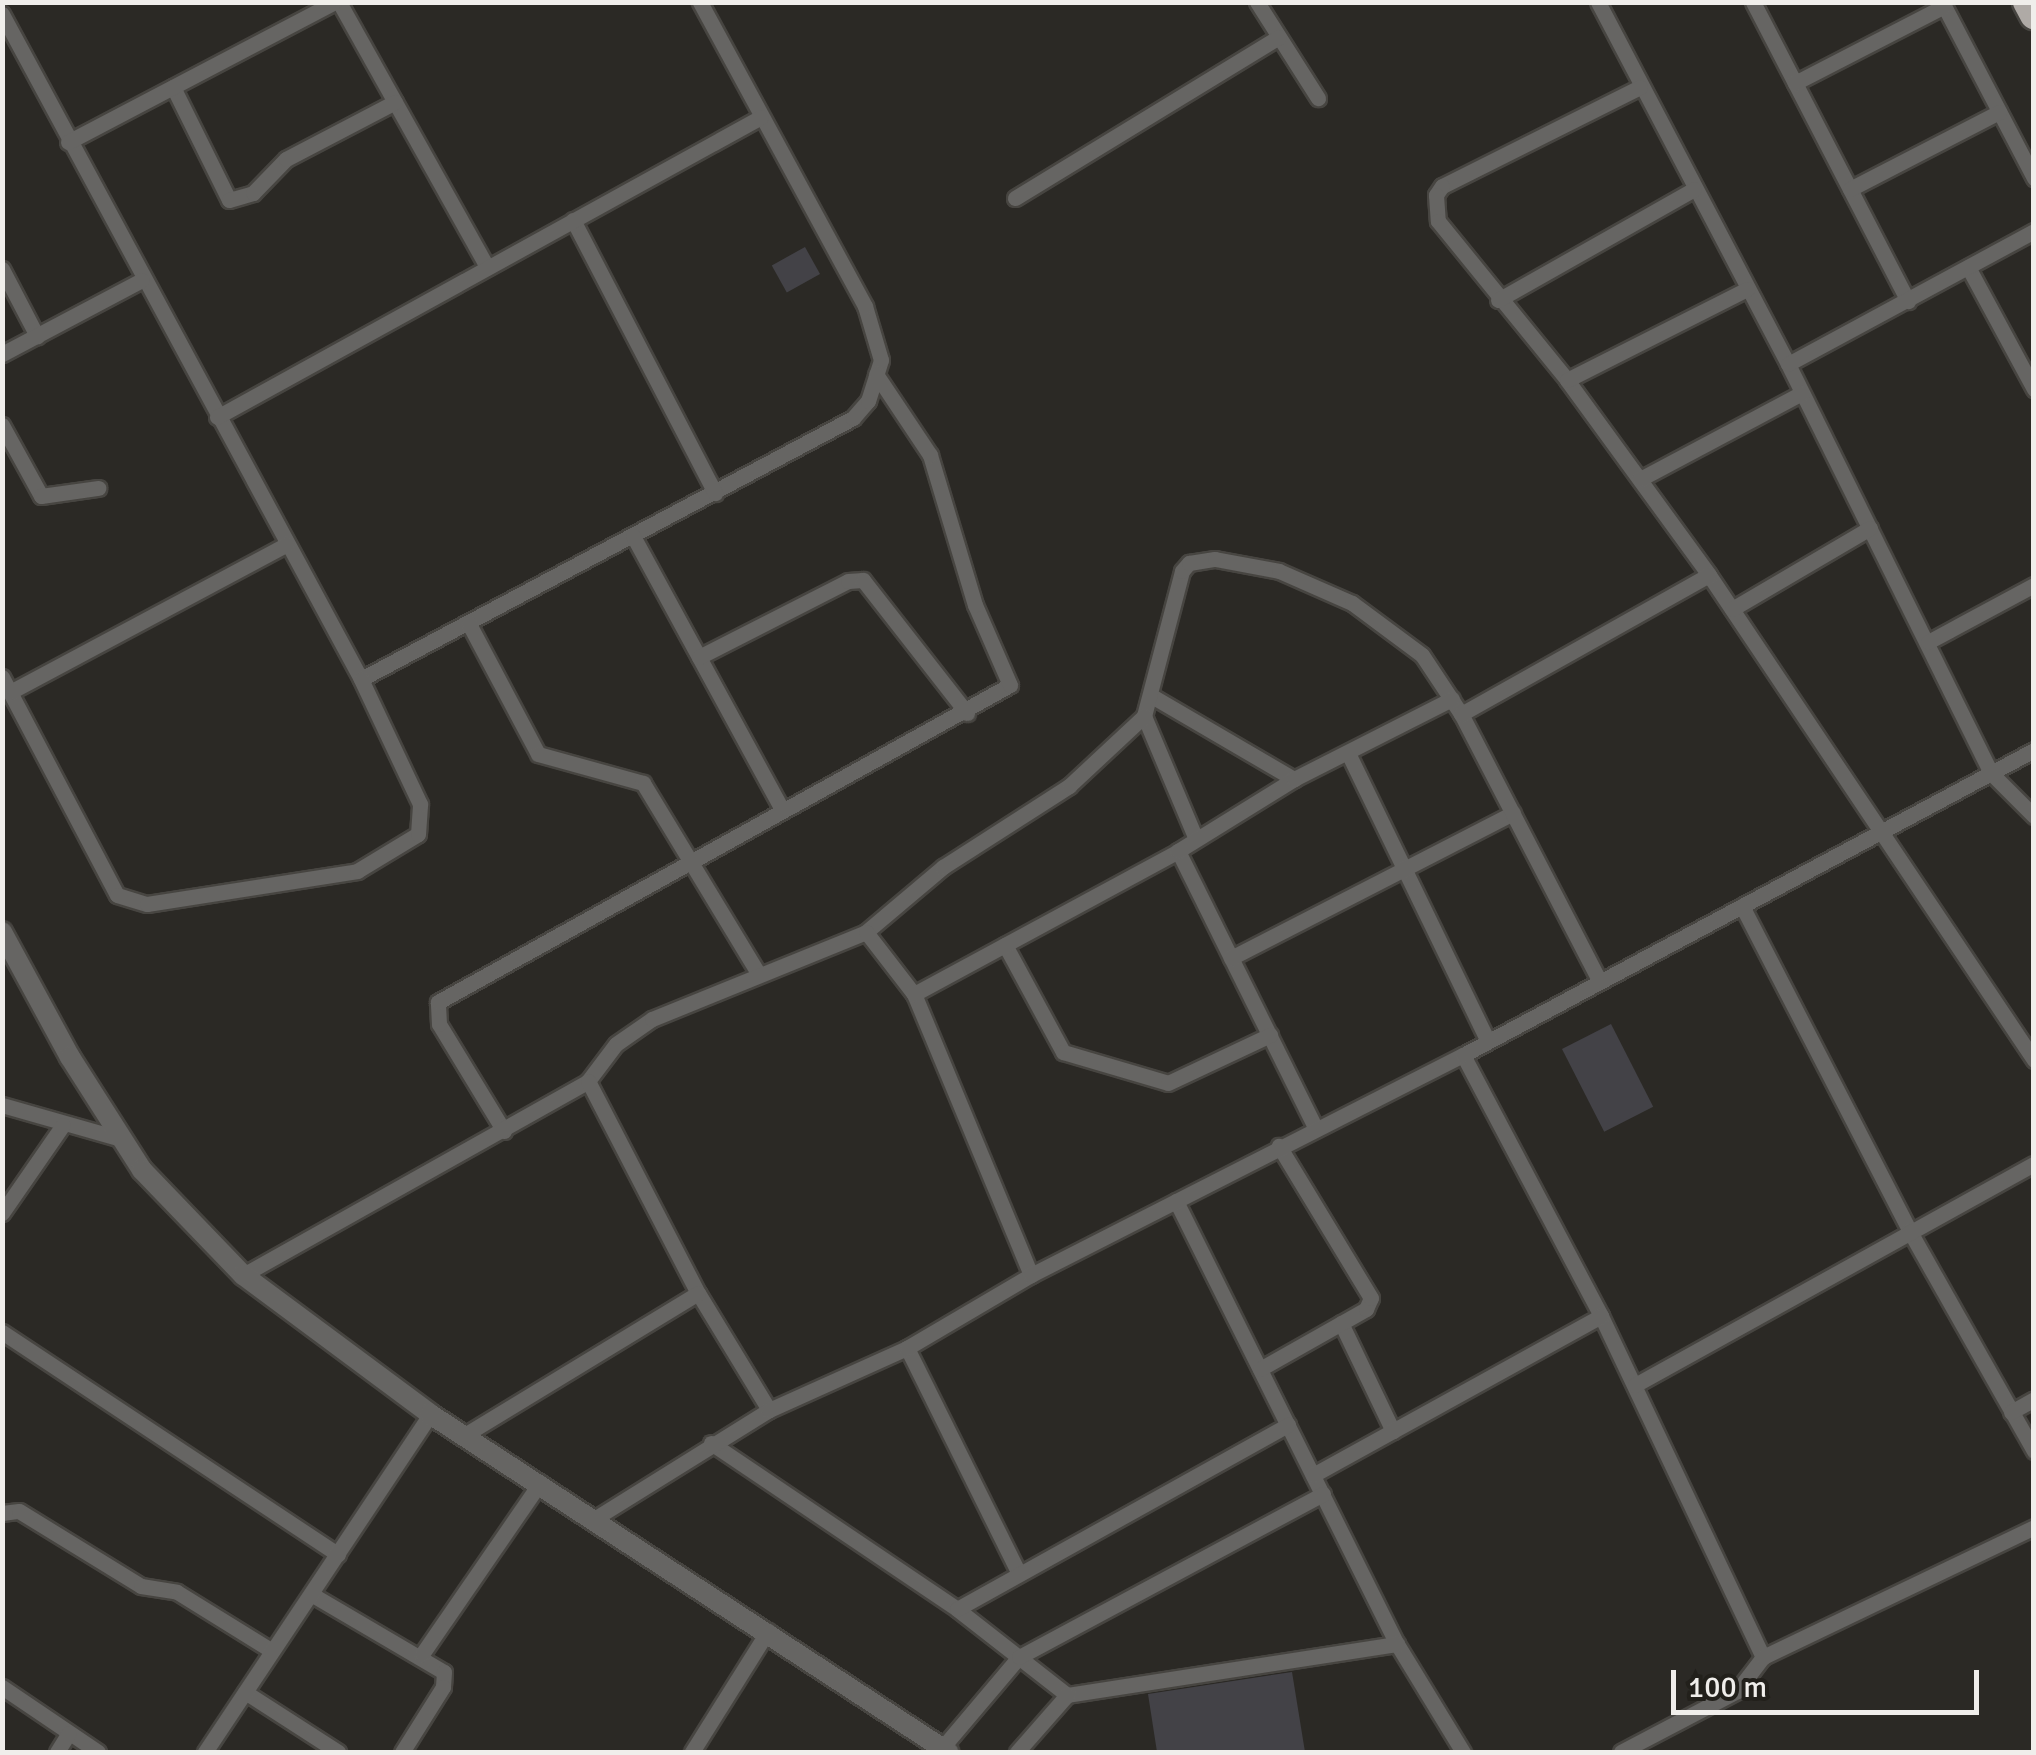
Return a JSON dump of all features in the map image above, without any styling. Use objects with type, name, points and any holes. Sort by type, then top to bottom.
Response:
[{"type":"highway","points":[[2026,2],[2034,15]]},
{"type":"street","points":[[68,142],[337,2],[487,267]]},
{"type":"street","points":[[361,679],[853,418],[876,374],[881,360],[865,306],[700,2]]},
{"type":"street","points":[[1257,2],[1318,98]]},
{"type":"street","points":[[1598,2],[1788,364],[1990,772],[2034,816]]},
{"type":"street","points":[[1753,2],[1908,301]]},
{"type":"street","points":[[1794,83],[1943,4],[2034,178]]},
{"type":"street","points":[[2,14],[142,280],[361,679],[420,804],[418,834],[358,871],[148,904],[117,895],[6,684],[286,544]]},
{"type":"street","points":[[1015,198],[1280,37]]},
{"type":"street","points":[[1640,87],[1463,173],[1436,196],[1444,235],[1567,380],[1709,575],[2034,1060]]},
{"type":"street","points":[[173,88],[229,200],[253,193],[286,159],[395,102]]},
{"type":"street","points":[[1850,189],[1999,112]]},
{"type":"street","points":[[217,417],[761,117]]},
{"type":"street","points":[[1498,300],[1694,189]]},
{"type":"street","points":[[573,220],[715,492]]},
{"type":"street","points":[[1788,364],[2034,231]]},
{"type":"street","points":[[1968,268],[2034,388]]},
{"type":"street","points":[[2,269],[37,336]]},
{"type":"street","points":[[2,354],[142,280]]},
{"type":"street","points":[[1567,380],[1747,289]]},
{"type":"street","points":[[504,1131],[439,1024],[438,1002],[782,809],[1003,694],[1010,675],[974,604],[930,456],[876,374]]},
{"type":"street","points":[[1640,480],[1802,393]]},
{"type":"street","points":[[2,425],[40,496],[98,488]]},
{"type":"street","points":[[1732,609],[1870,528]]},
{"type":"street","points":[[633,536],[782,809]]},
{"type":"street","points":[[244,1275],[588,1081],[616,1044],[652,1019],[866,932],[942,867],[1069,786],[1144,716],[1182,570],[1214,558],[1279,570],[1352,602],[1422,655],[1457,706],[1598,980]]},
{"type":"street","points":[[914,994],[1178,852],[1294,779],[1457,706],[1709,575]]},
{"type":"street","points":[[699,658],[848,581],[864,580],[967,712]]},
{"type":"street","points":[[1928,642],[2034,584]]},
{"type":"street","points":[[468,624],[538,754],[638,779],[758,973]]},
{"type":"street","points":[[1150,695],[1294,779]]},
{"type":"street","points":[[1144,716],[1196,838]]},
{"type":"street","points":[[594,1519],[769,1410],[907,1348],[1031,1275],[1315,1126],[1488,1041],[2034,750]]},
{"type":"street","points":[[1348,753],[1407,867],[1488,1041]]},
{"type":"street","points":[[1231,958],[1512,813]]},
{"type":"street","points":[[1178,852],[1315,1126]]},
{"type":"street","points":[[1742,906],[1909,1230],[2034,1451]]},
{"type":"street","points":[[2,932],[121,1139],[244,1275],[430,1414],[945,1750],[1019,1657],[1323,1494]]},
{"type":"street","points":[[866,932],[914,994],[1031,1275]]},
{"type":"street","points":[[1006,945],[1063,1052],[1168,1083],[1270,1035]]},
{"type":"street","points":[[1463,1054],[1635,1386],[1763,1657]]},
{"type":"street","points":[[588,1081],[698,1293],[769,1410]]},
{"type":"street","points":[[2,1105],[121,1139]]},
{"type":"street","points":[[2,1212],[63,1125]]},
{"type":"street","points":[[1260,1369],[1366,1309],[1372,1298],[1279,1146]]},
{"type":"street","points":[[1635,1386],[1909,1230],[2034,1164]]},
{"type":"street","points":[[1176,1201],[1397,1644],[1462,1752]]},
{"type":"street","points":[[463,1436],[698,1293]]},
{"type":"street","points":[[1313,1475],[1600,1316]]},
{"type":"street","points":[[1342,1323],[1393,1430]]},
{"type":"street","points":[[2,1332],[338,1554]]},
{"type":"street","points":[[907,1348],[1018,1572]]},
{"type":"street","points":[[2011,1412],[2034,1399]]},
{"type":"street","points":[[205,1752],[430,1414]]},
{"type":"street","points":[[958,1609],[1018,1572],[1288,1425]]},
{"type":"street","points":[[712,1443],[958,1609],[1067,1695]]},
{"type":"street","points":[[422,1654],[540,1483]]},
{"type":"street","points":[[2,1513],[19,1511],[141,1586],[177,1592],[270,1650]]},
{"type":"street","points":[[1621,1752],[1737,1690],[1763,1657],[2034,1528]]},
{"type":"street","points":[[312,1594],[422,1654],[446,1679],[402,1752]]},
{"type":"street","points":[[692,1752],[768,1631]]},
{"type":"street","points":[[1017,1752],[1067,1695],[1397,1644]]},
{"type":"street","points":[[2,1687],[98,1752]]},
{"type":"street","points":[[245,1692],[338,1752]]},
{"type":"street","points":[[57,1752],[69,1733]]},
{"type":"building","points":[[805,247],[820,274],[787,293],[772,265]]},
{"type":"building","points":[[1611,1024],[1653,1107],[1604,1132],[1562,1049]]},
{"type":"building","points":[[1292,1672],[1305,1752],[1157,1752],[1148,1694]]}]
